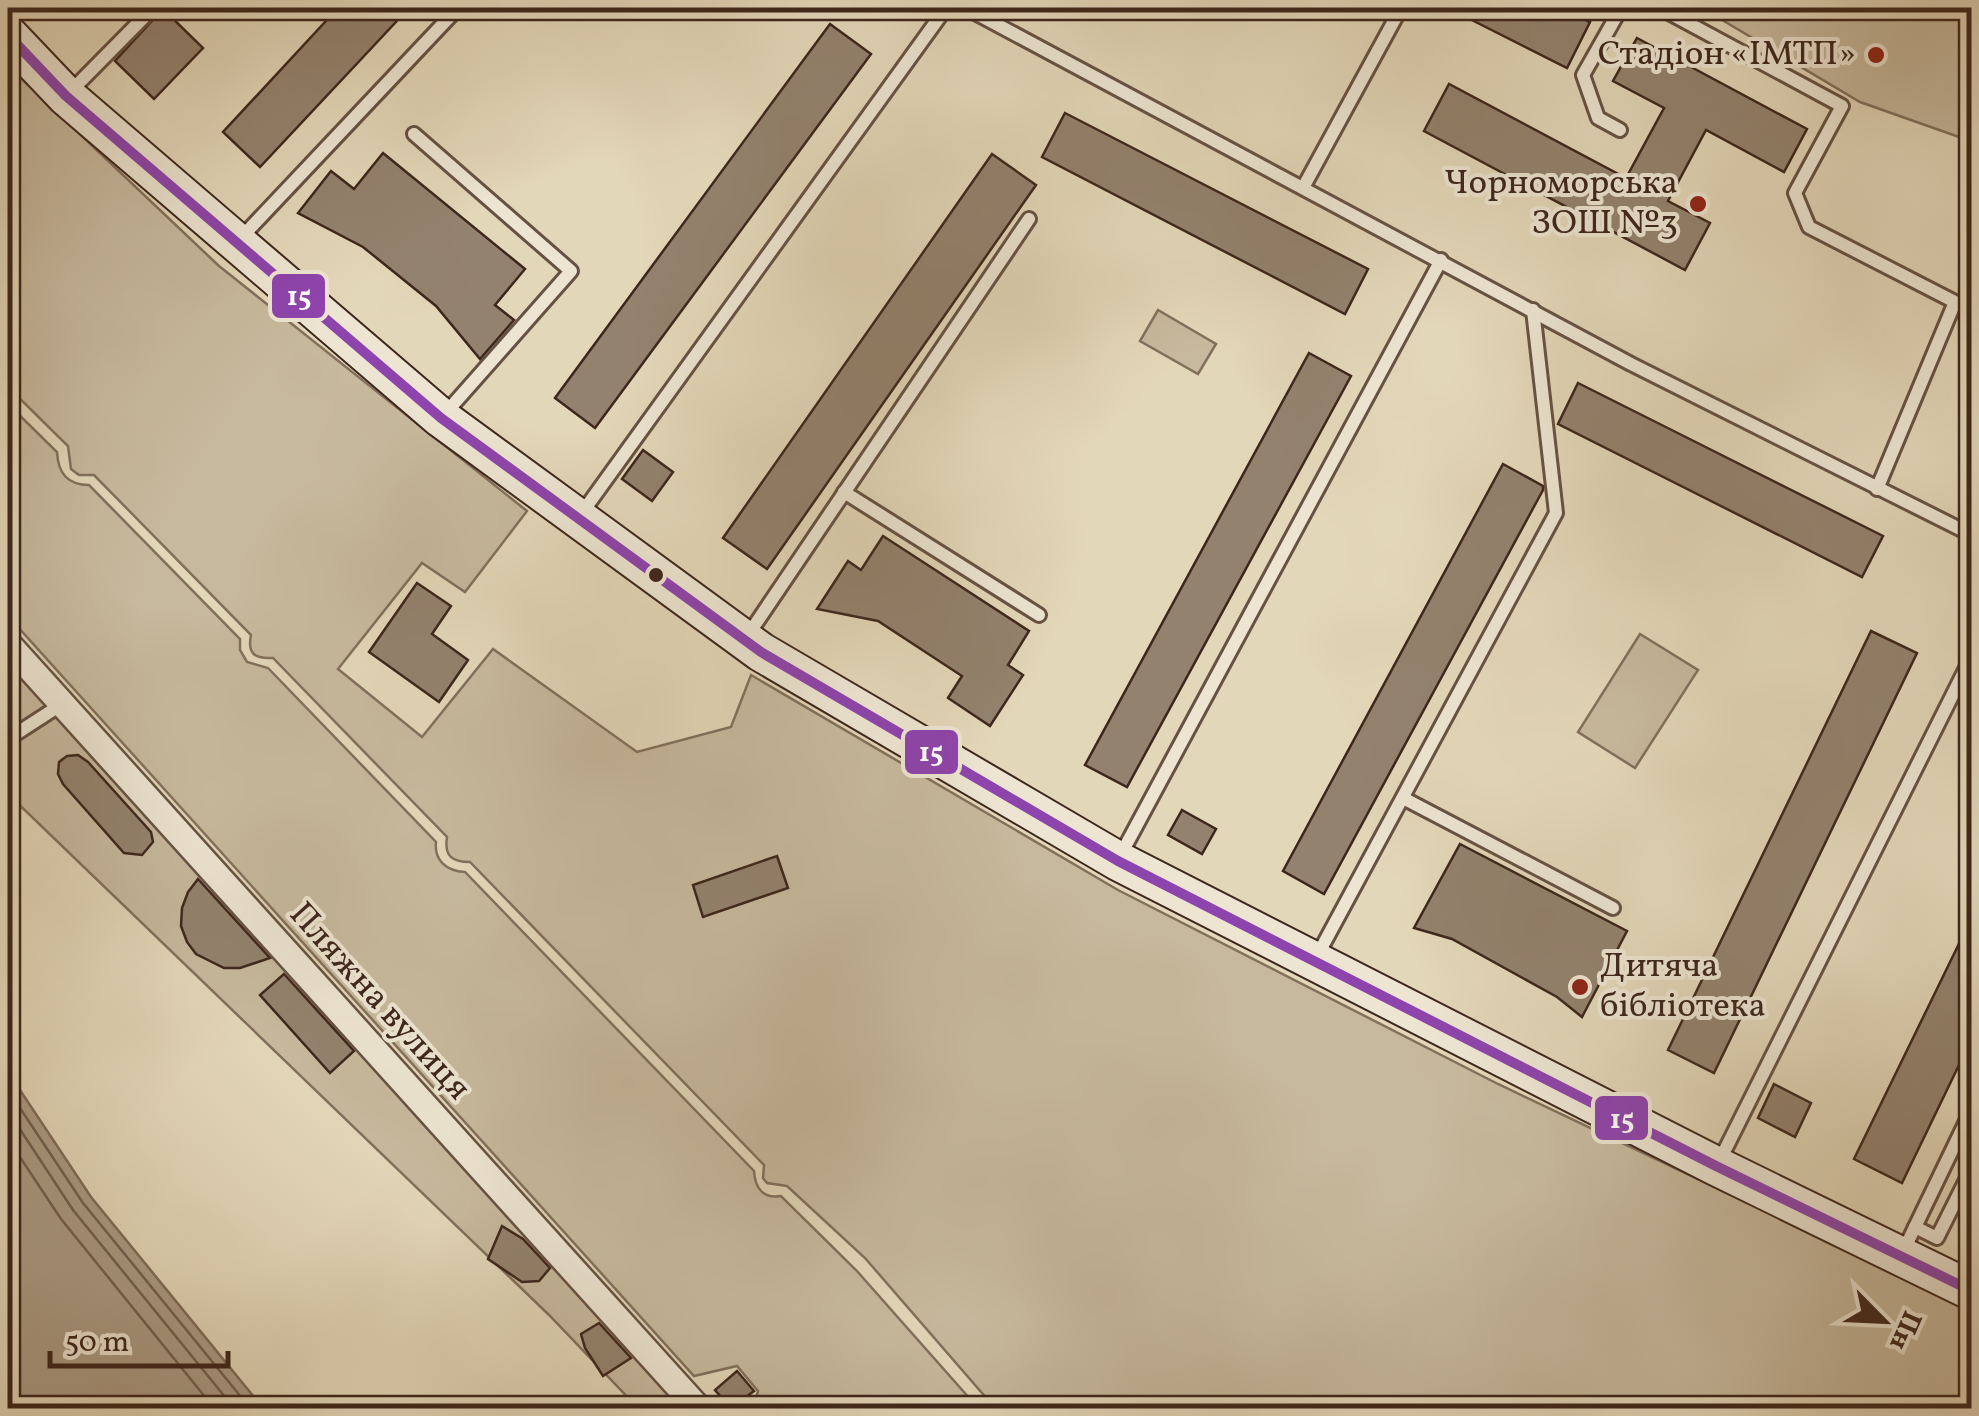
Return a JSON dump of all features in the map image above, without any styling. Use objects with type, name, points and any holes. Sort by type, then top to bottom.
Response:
[{"type":"street","points":[[8,35],[66,96],[442,418],[744,640],[1118,860],[1716,1166],[1908,1242],[1972,1291]]},
{"type":"street","name":"Пляжна вулиця","points":[[8,644],[698,1408]]},
{"type":"lane","points":[[66,96],[154,8]]},
{"type":"lane","points":[[236,243],[458,8]]},
{"type":"lane","points":[[578,519],[946,8]]},
{"type":"lane","points":[[966,8],[1533,310],[1972,535]]},
{"type":"lane","points":[[1304,186],[1401,8]]},
{"type":"lane","points":[[1620,130],[1598,118],[1583,75],[1621,8]]},
{"type":"lane","points":[[1660,8],[1842,106],[1795,193],[1809,228],[1955,302],[1877,489]]},
{"type":"lane","points":[[414,134],[570,271],[442,418]]},
{"type":"lane","points":[[744,640],[1029,220]]},
{"type":"lane","points":[[1118,860],[1441,260]]},
{"type":"lane","points":[[1314,961],[1556,513],[1533,310]]},
{"type":"lane","points":[[844,492],[1039,614]]},
{"type":"lane","points":[[1716,1166],[1972,656]]},
{"type":"lane","points":[[8,739],[62,704]]},
{"type":"lane","points":[[1402,798],[1613,908]]},
{"type":"lane","points":[[1908,1242],[1972,1110]]},
{"type":"lane","points":[[1908,1242],[1937,1238],[1972,1168]]},
{"type":"shaded area","name":"Стадіон «ІМТП»","points":[[1702,8],[1971,8],[1971,122],[1959,137],[1860,102]]},
{"type":"shaded area","points":[[8,66],[219,266],[527,511],[465,592],[422,563],[338,669],[422,737],[493,649],[637,752],[731,727],[751,675],[1118,890],[1498,1084],[1971,1309],[1971,1408],[995,1408],[865,1258],[787,1186],[767,1183],[763,1178],[764,1165],[470,862],[451,857],[447,837],[273,658],[254,654],[251,635],[94,475],[79,475],[71,469],[68,446],[8,387]]},
{"type":"shaded area","points":[[1158,310],[1216,344],[1198,374],[1140,341]]},
{"type":"shaded area","points":[[8,404],[57,452],[65,476],[75,483],[89,485],[240,639],[240,650],[247,662],[268,668],[436,842],[443,863],[465,872],[754,1171],[761,1191],[781,1196],[856,1270],[978,1408],[753,1408],[758,1391],[737,1366],[694,1376],[8,616]]},
{"type":"shaded area","points":[[1640,634],[1698,670],[1635,768],[1578,732]]},
{"type":"shaded area","points":[[8,654],[687,1408],[638,1408],[549,1315],[8,794]]},
{"type":"water","points":[[8,1077],[91,1197],[263,1408],[8,1408]]},
{"type":"building","points":[[338,8],[409,8],[260,167],[223,132]]},
{"type":"building","points":[[1448,8],[1561,8],[1590,22],[1567,68]]},
{"type":"building","points":[[163,9],[203,48],[154,99],[115,61]]},
{"type":"building","points":[[830,24],[871,54],[595,428],[555,398]]},
{"type":"building","points":[[1637,38],[1807,129],[1784,172],[1706,130],[1668,201],[1710,223],[1685,270],[1424,131],[1449,84],[1626,178],[1664,108],[1613,81]]},
{"type":"building","points":[[1065,113],[1368,269],[1345,314],[1042,157]]},
{"type":"building","points":[[383,153],[525,269],[495,305],[514,320],[480,359],[436,306],[363,247],[298,213],[331,171],[354,189]]},
{"type":"building","points":[[992,154],[1036,185],[767,569],[723,538]]},
{"type":"building","points":[[1309,353],[1351,376],[1127,787],[1085,765]]},
{"type":"building","points":[[1578,383],[1883,536],[1862,577],[1558,424]]},
{"type":"building","points":[[643,450],[673,472],[652,501],[622,479]]},
{"type":"building","points":[[1503,464],[1543,486],[1543,490],[1324,894],[1283,871]]},
{"type":"building","points":[[883,536],[1029,631],[1008,665],[1023,675],[990,726],[948,698],[962,676],[878,621],[817,609],[848,561],[861,570]]},
{"type":"building","points":[[417,583],[451,606],[432,634],[468,660],[439,702],[369,652]]},
{"type":"building","points":[[1871,631],[1917,653],[1714,1073],[1668,1050]]},
{"type":"building","points":[[78,755],[151,832],[153,842],[142,855],[124,853],[63,784],[58,774],[59,762]]},
{"type":"building","points":[[1182,810],[1216,829],[1202,854],[1168,835]]},
{"type":"building","points":[[1460,844],[1627,931],[1582,1017],[1557,997],[1452,939],[1414,928]]},
{"type":"building","points":[[777,856],[788,888],[703,917],[693,885]]},
{"type":"building","points":[[198,879],[270,958],[240,968],[224,968],[196,954],[181,926],[182,908]]},
{"type":"building","points":[[1972,917],[1972,1038],[1902,1183],[1854,1159]]},
{"type":"building","points":[[284,974],[354,1051],[330,1073],[260,995]]},
{"type":"building","points":[[1774,1084],[1811,1103],[1795,1137],[1758,1118]]},
{"type":"building","points":[[502,1226],[523,1239],[550,1268],[539,1281],[522,1282],[488,1259]]},
{"type":"building","points":[[599,1323],[631,1358],[603,1376],[581,1334]]},
{"type":"building","points":[[737,1371],[754,1391],[731,1408],[715,1390]]},
{"type":"transit line","name":"15","points":[[8,35],[66,96],[441,418],[761,652],[1118,861],[1716,1166],[1972,1291]]},
{"type":"place","name":"Стадіон «ІМТП»","points":[[1876,55]]},
{"type":"place","name":"Чорноморська ЗОШ №3","points":[[1698,204]]},
{"type":"place","name":"Дитяча бібліотека","points":[[1580,987]]}]
